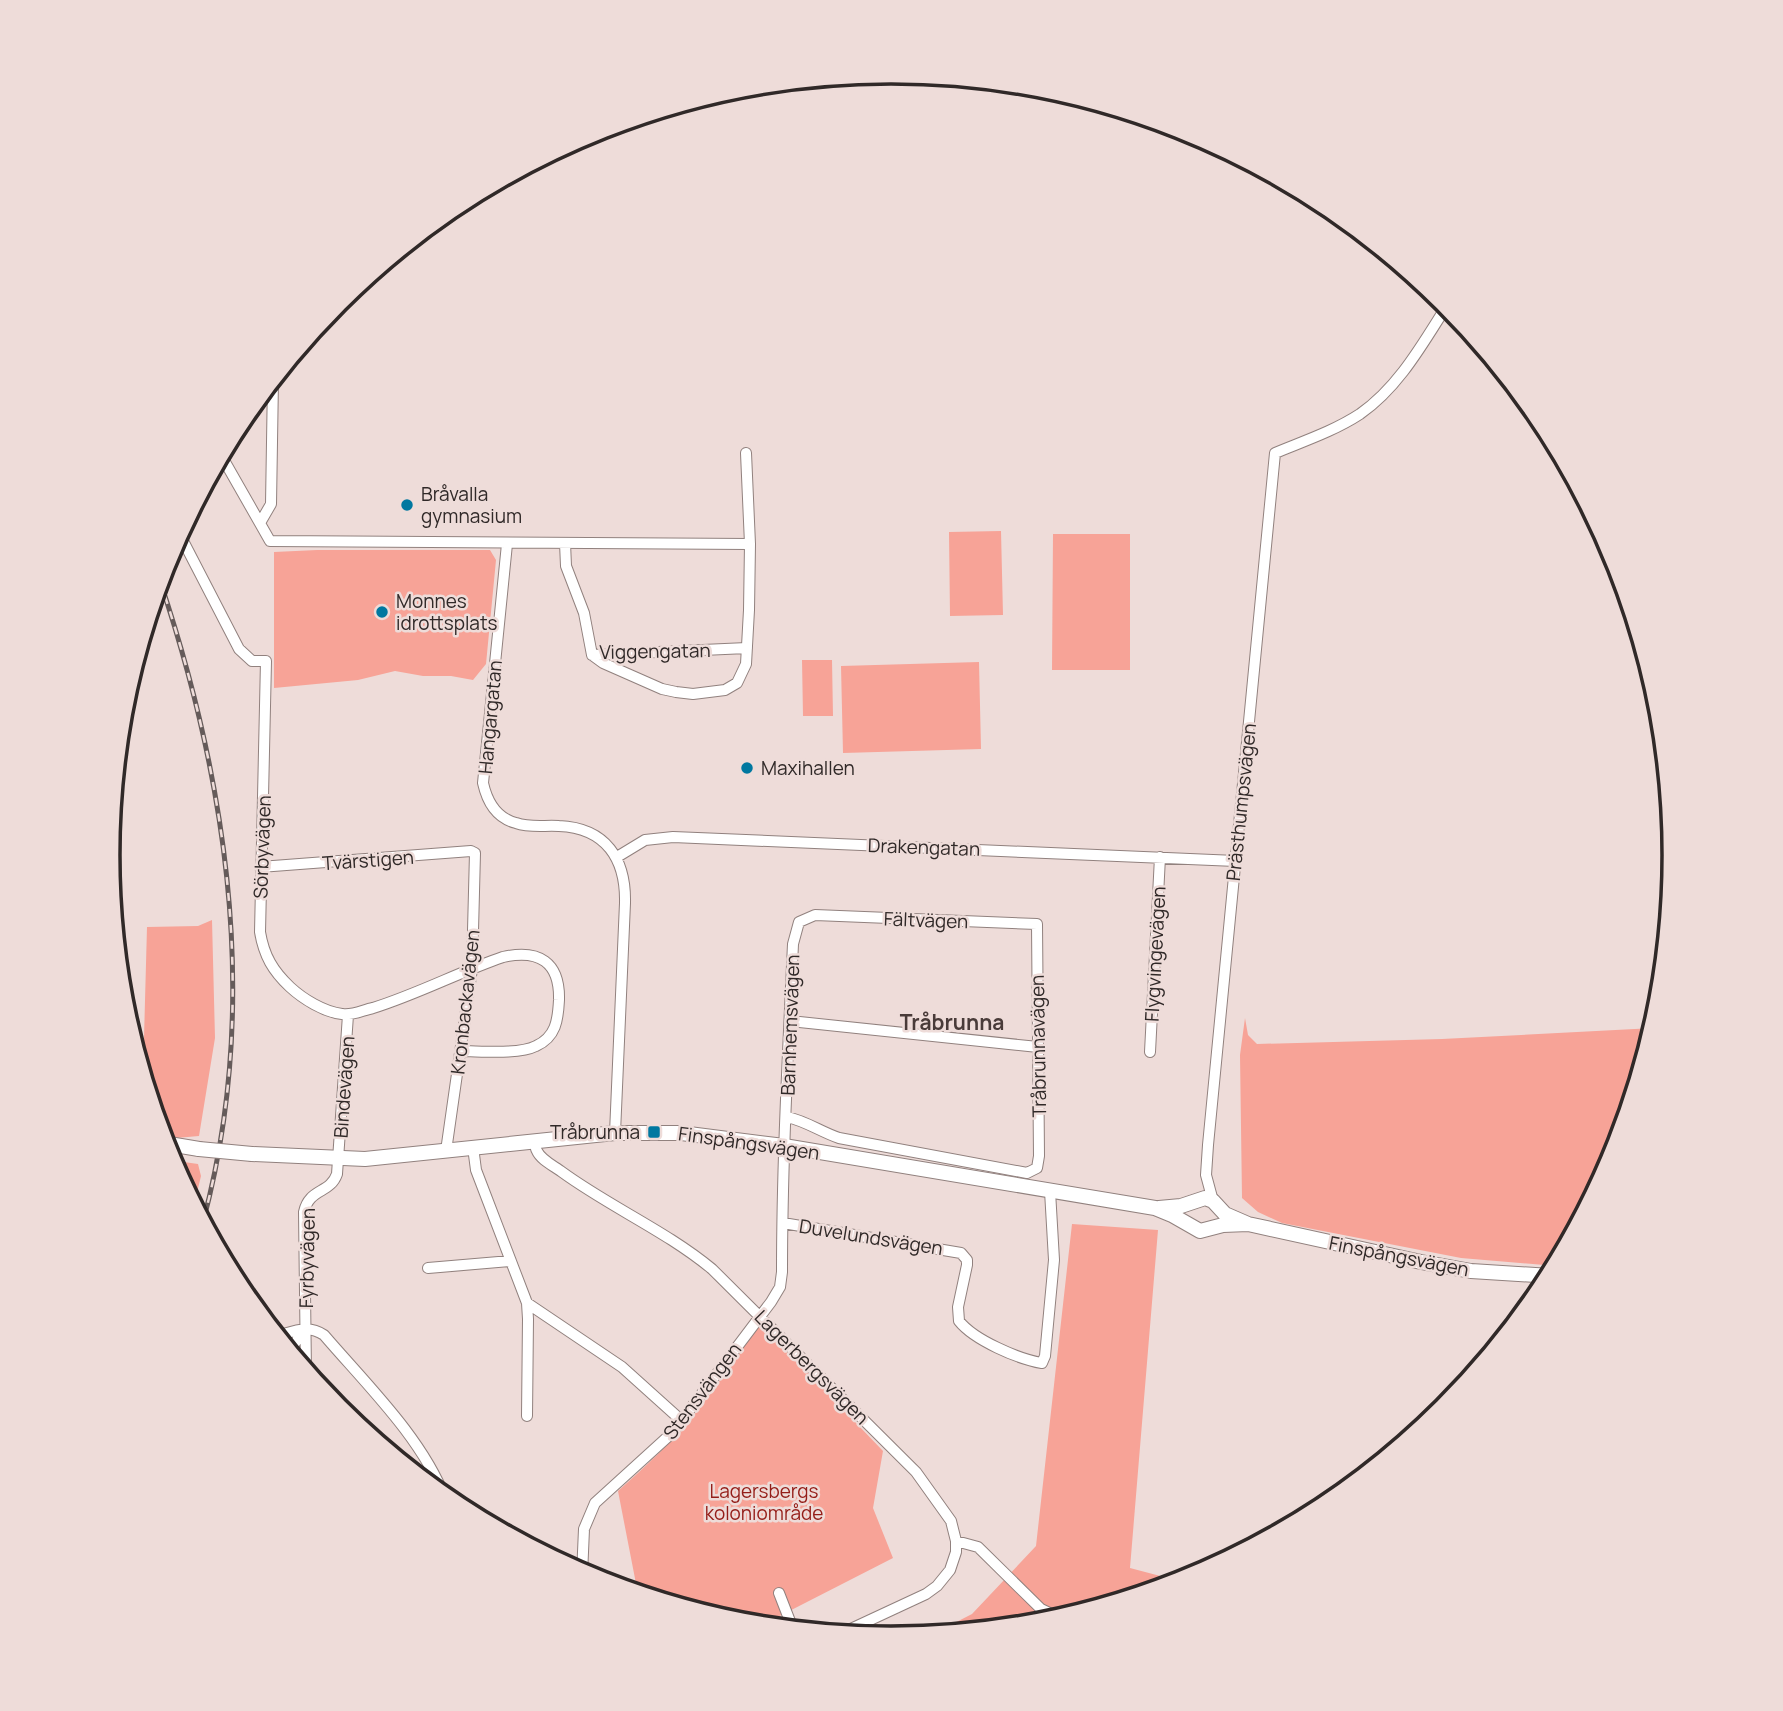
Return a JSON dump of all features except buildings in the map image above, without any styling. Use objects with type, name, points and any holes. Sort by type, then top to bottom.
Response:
[{"type":"main road","name":"Finspångsvägen","points":[[179,1151],[252,1157],[339,1159],[615,1133],[681,1133],[784,1146],[1155,1208],[1200,1231],[1248,1224]]},
{"type":"main road","name":"Finspångsvägen","points":[[177,1146],[200,1152]]},
{"type":"main road","name":"Finspångsvägen","points":[[1155,1208],[1205,1198],[1225,1214],[1248,1224],[1471,1271],[1539,1275]]},
{"type":"main road","points":[[1189,1224],[1186,1211],[1193,1201]]},
{"type":"main road","points":[[1212,1228],[1219,1217],[1215,1204]]},
{"type":"street","name":"Prästhumpsvägen","points":[[1193,1201],[1206,1175],[1275,453],[1360,414],[1385,392],[1409,365],[1441,315]]},
{"type":"street","points":[[260,523],[271,505],[273,395]]},
{"type":"street","points":[[592,655],[603,663],[662,689],[693,694],[725,690],[737,683],[746,664],[747,648],[750,544],[746,453]]},
{"type":"street","points":[[226,465],[270,541],[750,544]]},
{"type":"street","name":"Viggengatan","points":[[565,543],[566,566],[584,614],[592,655],[747,648]]},
{"type":"street","name":"Hangargatan","points":[[507,544],[484,770],[486,795],[500,816],[514,823],[581,828],[598,837],[617,858]]},
{"type":"street","name":"Sörbyvägen","points":[[186,546],[239,649],[252,661],[266,662],[263,843],[260,867],[260,932],[265,954],[270,965],[285,983],[301,996],[334,1013],[348,1015]]},
{"type":"street","name":"Drakengatan","points":[[617,858],[645,841],[673,837],[1236,861]]},
{"type":"street","name":"Tvärstigen","points":[[260,867],[471,851],[475,853]]},
{"type":"street","name":"Kronbackavägen","points":[[446,1151],[472,969],[475,853]]},
{"type":"street","name":"Flygvingevägen","points":[[1150,1052],[1160,857]]},
{"type":"street","points":[[615,1133],[625,903],[624,881],[617,858]]},
{"type":"street","name":"Fältvägen","points":[[815,915],[1037,924]]},
{"type":"street","name":"Barnhemsvägen","points":[[784,1146],[793,944],[799,922],[815,915]]},
{"type":"street","name":"Tråbrunnavägen","points":[[787,1117],[803,1120],[820,1132],[839,1138],[1027,1173],[1037,1168],[1037,924]]},
{"type":"street","points":[[348,1015],[419,993],[472,969],[515,954],[535,956],[551,966],[558,981],[558,1020],[547,1039],[528,1049],[460,1051]]},
{"type":"street","name":"Bindevägen","points":[[339,1159],[348,1015]]},
{"type":"street","points":[[790,1021],[1038,1047]]},
{"type":"street","name":"Lagerbergsvägen","points":[[535,1140],[537,1151],[546,1160],[592,1193],[686,1248],[712,1269],[916,1472],[947,1513],[956,1541]]},
{"type":"street","name":"Stensvängen","points":[[583,1562],[584,1529],[595,1503],[657,1448],[682,1421],[776,1294],[782,1280],[784,1146]]},
{"type":"street","points":[[473,1147],[477,1170],[527,1303],[527,1416]]},
{"type":"street","name":"Fyrbyvägen","points":[[306,1358],[306,1206],[311,1196],[334,1182],[339,1159]]},
{"type":"street","name":"Prästhumpsvägen","points":[[1206,1175],[1215,1204]]},
{"type":"street","name":"Duvelundsvägen","points":[[783,1223],[961,1253],[967,1260],[967,1265],[958,1307],[958,1321],[967,1329],[1011,1353],[1042,1363],[1045,1356],[1054,1260],[1050,1191]]},
{"type":"street","points":[[428,1268],[510,1261]]},
{"type":"street","points":[[527,1303],[622,1367],[682,1421]]},
{"type":"street","points":[[294,1344],[306,1328]]},
{"type":"street","points":[[286,1334],[306,1328],[324,1335],[393,1416],[420,1452],[433,1476]]},
{"type":"street","points":[[858,1626],[926,1594],[937,1586],[954,1560],[956,1541],[978,1547],[1046,1611]]},
{"type":"street","points":[[779,1593],[789,1620]]},
{"type":"green space","points":[[1001,531],[1003,615],[950,616],[949,532]]},
{"type":"green space","points":[[1053,534],[1130,534],[1130,670],[1052,670]]},
{"type":"green space","name":"Monnes idrottsplats","points":[[490,550],[496,560],[486,664],[473,680],[395,671],[358,680],[274,688],[274,552]]},
{"type":"green space","points":[[802,660],[832,660],[833,716],[803,716]]},
{"type":"green space","points":[[979,662],[981,749],[843,753],[841,666]]},
{"type":"green space","points":[[212,920],[215,1038],[199,1136],[176,1138],[161,1103],[144,1045],[147,927],[198,926]]},
{"type":"green space","points":[[1245,1018],[1248,1035],[1257,1044],[1442,1039],[1643,1029],[1622,1103],[1604,1151],[1583,1197],[1545,1265],[1461,1258],[1282,1223],[1258,1212],[1242,1198],[1240,1055]]},
{"type":"green space","points":[[184,1162],[198,1164],[201,1176],[197,1191]]},
{"type":"green space","points":[[1072,1224],[1158,1230],[1130,1568],[1163,1577],[1091,1601],[1042,1612],[953,1624],[972,1614],[1036,1546]]},
{"type":"green space","name":"Lagersbergs koloniområde","points":[[761,1324],[883,1451],[873,1508],[893,1558],[776,1618],[692,1601],[636,1583],[618,1491],[685,1425]]},
{"type":"railway","points":[[165,597],[204,738],[219,818],[229,899],[233,980],[230,1061],[220,1142],[206,1208]]},
{"type":"place","name":"Bråvalla gymnasium","points":[[407,505]]},
{"type":"place","name":"Monnes idrottsplats","points":[[382,612]]},
{"type":"place","name":"Maxihallen","points":[[747,768]]},
{"type":"place","name":"Tråbrunna","points":[[654,1132]]},
{"type":"district","name":"Tråbrunna","points":[[952,1023]]}]
